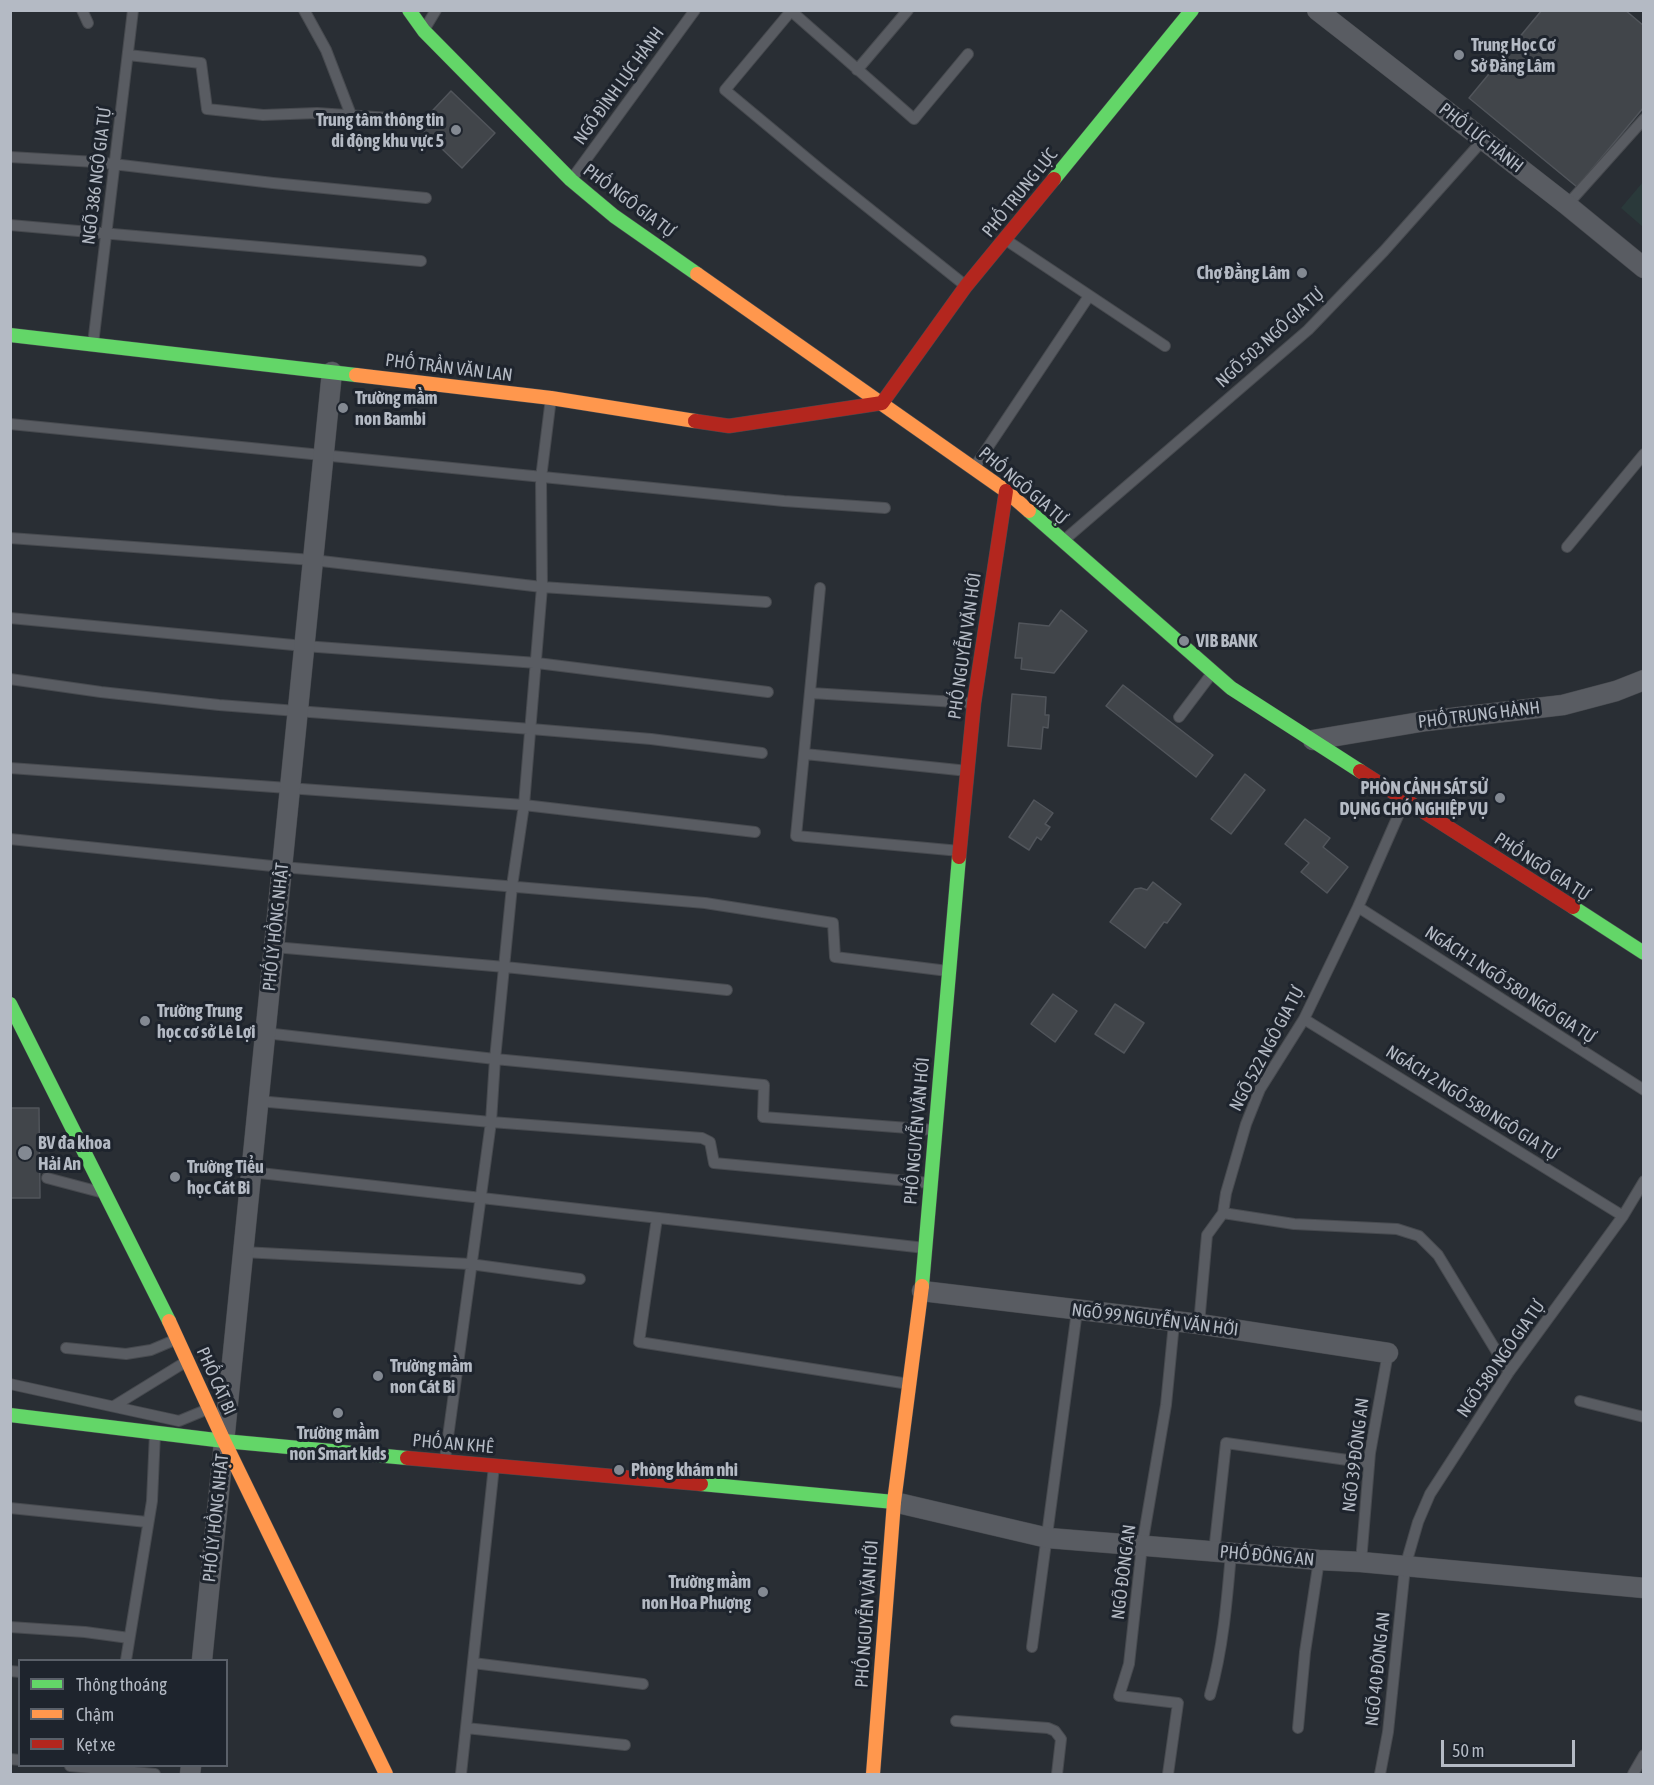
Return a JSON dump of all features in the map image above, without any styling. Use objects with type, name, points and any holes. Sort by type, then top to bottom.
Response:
[{"type":"street","name":"PHỐ NGÔ GIA TỰ","points":[[409,10],[424,31],[571,180],[614,216],[1006,491],[1232,688],[1644,953]]},
{"type":"street","name":"PHỐ TRUNG LỰC","points":[[882,403],[966,286],[1192,10]]},
{"type":"street","name":"PHỐ LỰC HÀNH","points":[[1317,10],[1644,268]]},
{"type":"street","name":"PHỐ TRẦN VĂN LAN","points":[[10,335],[551,398],[729,426],[882,403]]},
{"type":"street","name":"PHỐ LÝ HỒNG NHẬT","points":[[202,1659],[332,372]]},
{"type":"street","name":"PHỐ NGUYỄN VĂN HỚI","points":[[873,1774],[894,1502],[922,1291],[948,971],[974,703],[1006,491]]},
{"type":"street","name":"PHỐ TRUNG HÀNH","points":[[1313,740],[1426,721],[1563,705],[1616,691],[1644,680]]},
{"type":"street","name":"PHỐ CÁT BI","points":[[10,1005],[177,1339],[224,1441],[386,1774]]},
{"type":"street","name":"NGÕ 99 NGUYỄN VĂN HỚI","points":[[922,1291],[1174,1323],[1199,1324],[1388,1353]]},
{"type":"street","name":"PHỐ AN KHÊ","points":[[10,1415],[224,1441],[894,1502]]},
{"type":"street","name":"PHỐ ĐÔNG AN","points":[[894,1502],[1048,1538],[1361,1562],[1644,1588]]},
{"type":"lane","points":[[82,10],[88,23]]},
{"type":"lane","name":"NGÕ 386 NGÔ GIA TỰ","points":[[93,345],[133,10]]},
{"type":"lane","points":[[304,10],[326,50],[351,115]]},
{"type":"lane","points":[[424,31],[436,10]]},
{"type":"lane","name":"NGÕ ĐÌNH LỰC HÀNH","points":[[571,180],[694,10]]},
{"type":"lane","points":[[857,70],[908,10]]},
{"type":"lane","points":[[966,286],[820,170],[725,90],[790,11],[914,119],[968,54]]},
{"type":"lane","points":[[128,55],[201,63],[207,109],[263,115],[317,113],[390,118]]},
{"type":"lane","points":[[1567,205],[1644,119]]},
{"type":"lane","name":"NGÕ 503 NGÔ GIA TỰ","points":[[1062,542],[1308,330],[1384,251],[1483,140]]},
{"type":"lane","points":[[10,158],[114,164],[426,198]]},
{"type":"lane","points":[[10,225],[421,261]]},
{"type":"lane","points":[[1006,239],[1166,346]]},
{"type":"lane","points":[[974,468],[1089,296]]},
{"type":"lane","points":[[445,1461],[491,1122],[512,886],[524,805],[542,587],[541,478],[551,398]]},
{"type":"lane","points":[[10,424],[541,478],[784,501],[885,508]]},
{"type":"lane","points":[[1567,547],[1644,454]]},
{"type":"lane","points":[[10,538],[313,560],[542,587],[766,602]]},
{"type":"lane","points":[[820,588],[796,836],[960,851]]},
{"type":"lane","points":[[10,618],[304,646],[537,663],[768,692]]},
{"type":"lane","points":[[1179,717],[1213,672]]},
{"type":"lane","points":[[10,679],[101,692],[297,712],[651,739],[762,753]]},
{"type":"lane","points":[[811,693],[974,703]]},
{"type":"lane","points":[[805,754],[968,771]]},
{"type":"lane","points":[[10,768],[524,805],[755,832]]},
{"type":"lane","name":"NGÕ 522 NGÔ GIA TỰ","points":[[1199,1324],[1207,1236],[1223,1214],[1226,1193],[1246,1124],[1260,1089],[1304,1019],[1358,907],[1405,800]]},
{"type":"lane","points":[[10,839],[282,867],[705,903],[833,923],[835,957],[948,971]]},
{"type":"lane","name":"NGÁCH 1 NGÕ 580 NGÔ GIA TỰ","points":[[1358,907],[1644,1090]]},
{"type":"lane","points":[[274,947],[505,967],[727,990]]},
{"type":"lane","name":"NGÁCH 2 NGÕ 580 NGÔ GIA TỰ","points":[[1304,1019],[1623,1216]]},
{"type":"lane","points":[[265,1033],[495,1059],[764,1085],[763,1118],[935,1130]]},
{"type":"lane","points":[[258,1101],[702,1138],[710,1142],[714,1163],[931,1184]]},
{"type":"lane","points":[[251,1172],[926,1248]]},
{"type":"lane","points":[[47,1178],[106,1194]]},
{"type":"lane","name":"NGÕ 580 NGÔ GIA TỰ","points":[[1405,1567],[1430,1494],[1509,1372],[1623,1216],[1644,1181]]},
{"type":"lane","points":[[1223,1214],[1294,1224],[1397,1229],[1419,1236],[1438,1255],[1509,1372]]},
{"type":"lane","points":[[657,1218],[639,1342],[910,1384]]},
{"type":"lane","points":[[243,1252],[470,1264],[580,1279]]},
{"type":"lane","points":[[1032,1647],[1077,1311]]},
{"type":"lane","name":"NGÕ ĐÔNG AN","points":[[1168,1774],[1178,1703],[1119,1696],[1129,1664],[1142,1546],[1166,1405],[1174,1323]]},
{"type":"lane","points":[[66,1348],[126,1354],[151,1350],[177,1339]]},
{"type":"lane","name":"NGÕ 39 ĐÔNG AN","points":[[1361,1562],[1369,1463],[1388,1353]]},
{"type":"lane","points":[[114,1406],[187,1361]]},
{"type":"lane","points":[[10,1384],[179,1421],[209,1408]]},
{"type":"lane","points":[[1580,1401],[1644,1416]]},
{"type":"lane","points":[[126,1659],[152,1501],[155,1432]]},
{"type":"lane","points":[[1210,1695],[1219,1664],[1226,1615],[1223,1552],[1226,1443],[1369,1463]]},
{"type":"lane","points":[[461,1774],[494,1465]]},
{"type":"lane","points":[[10,1508],[147,1522]]},
{"type":"lane","points":[[1298,1728],[1306,1642],[1319,1560]]},
{"type":"lane","name":"NGÕ 40 ĐÔNG AN","points":[[1380,1774],[1388,1732],[1405,1567]]},
{"type":"lane","points":[[10,1627],[85,1632],[129,1638]]},
{"type":"lane","points":[[473,1663],[643,1684]]},
{"type":"lane","points":[[956,1721],[1048,1728],[1055,1731],[1061,1739],[1057,1774]]},
{"type":"lane","points":[[466,1728],[625,1745]]},
{"type":"lane","points":[[1633,1774],[1644,1755]]},
{"type":"lane","points":[[81,1767],[155,1774]]},
{"type":"shaded area","points":[[1643,182],[1643,227],[1621,208]]},
{"type":"building","points":[[1542,10],[1625,10],[1644,26],[1644,107],[1577,187],[1469,98]]},
{"type":"building","name":"Trung tâm thông tin di động khu vực 5","points":[[451,91],[495,133],[462,168],[418,126]]},
{"type":"building","points":[[1061,610],[1087,631],[1054,673],[1021,669],[1022,658],[1015,658],[1019,623],[1049,626]]},
{"type":"building","points":[[1123,685],[1213,755],[1196,777],[1106,706]]},
{"type":"building","points":[[1012,694],[1046,697],[1045,715],[1049,715],[1048,728],[1043,727],[1041,749],[1008,746]]},
{"type":"building","points":[[1245,774],[1265,790],[1231,834],[1211,819]]},
{"type":"building","points":[[1034,800],[1053,813],[1045,824],[1050,827],[1041,840],[1037,837],[1029,850],[1009,837]]},
{"type":"building","points":[[1305,819],[1330,838],[1323,847],[1348,867],[1327,893],[1301,872],[1309,863],[1285,844]]},
{"type":"building","points":[[1153,882],[1181,904],[1145,948],[1110,922],[1135,889],[1147,890]]},
{"type":"building","points":[[1053,994],[1077,1011],[1055,1042],[1031,1024]]},
{"type":"building","points":[[1115,1004],[1144,1023],[1124,1053],[1095,1034]]},
{"type":"building","name":"BV đa khoa Hải An","points":[[10,1108],[39,1108],[40,1198],[10,1198]]},
{"type":"traffic: fast","points":[[409,10],[424,31],[571,180],[614,216],[697,274]]},
{"type":"traffic: fast","points":[[1054,179],[1192,10]]},
{"type":"traffic: fast","points":[[10,335],[356,375]]},
{"type":"traffic: fast","points":[[1029,511],[1231,688],[1360,771]]},
{"type":"traffic: fast","points":[[922,1286],[959,857]]},
{"type":"traffic: fast","points":[[1573,907],[1644,953]]},
{"type":"traffic: fast","points":[[10,1004],[169,1321]]},
{"type":"traffic: fast","points":[[10,1415],[224,1441],[407,1458]]},
{"type":"traffic: fast","points":[[701,1484],[894,1502]]},
{"type":"traffic: slow","points":[[697,274],[1006,491],[1029,511]]},
{"type":"traffic: slow","points":[[356,375],[551,398],[695,421]]},
{"type":"traffic: slow","points":[[873,1774],[894,1502],[922,1286]]},
{"type":"traffic: slow","points":[[169,1321],[224,1441],[386,1774]]},
{"type":"traffic: jam","points":[[695,421],[729,426],[882,403],[966,286],[1054,179]]},
{"type":"traffic: jam","points":[[959,857],[974,703],[1006,491]]},
{"type":"traffic: jam","points":[[1360,771],[1573,907]]},
{"type":"traffic: jam","points":[[407,1458],[701,1484]]},
{"type":"place","name":"Trung Học Cơ Sở Đằng Lâm","points":[[1459,55]]},
{"type":"place","name":"Trung tâm thông tin di động khu vực 5","points":[[456,130]]},
{"type":"place","name":"Chợ Đằng Lâm","points":[[1302,273]]},
{"type":"place","name":"Trường mầm non Bambi","points":[[343,408]]},
{"type":"place","name":"VIB BANK","points":[[1184,641]]},
{"type":"place","name":"PHÒN CẢNH SÁT SỬ DỤNG CHÓ NGHIỆP VỤ","points":[[1500,798]]},
{"type":"place","name":"Trường Trung học cơ sở Lê Lợi","points":[[145,1021]]},
{"type":"place","name":"BV đa khoa Hải An","points":[[25,1153]]},
{"type":"place","name":"Trường Tiểu học Cát Bi","points":[[175,1177]]},
{"type":"place","name":"Trường mầm non Cát Bi","points":[[378,1376]]},
{"type":"place","name":"Trường mầm non Smart kids","points":[[338,1413]]},
{"type":"place","name":"Phòng khám nhi","points":[[619,1470]]},
{"type":"place","name":"Trường mầm non Hoa Phượng","points":[[763,1592]]}]
